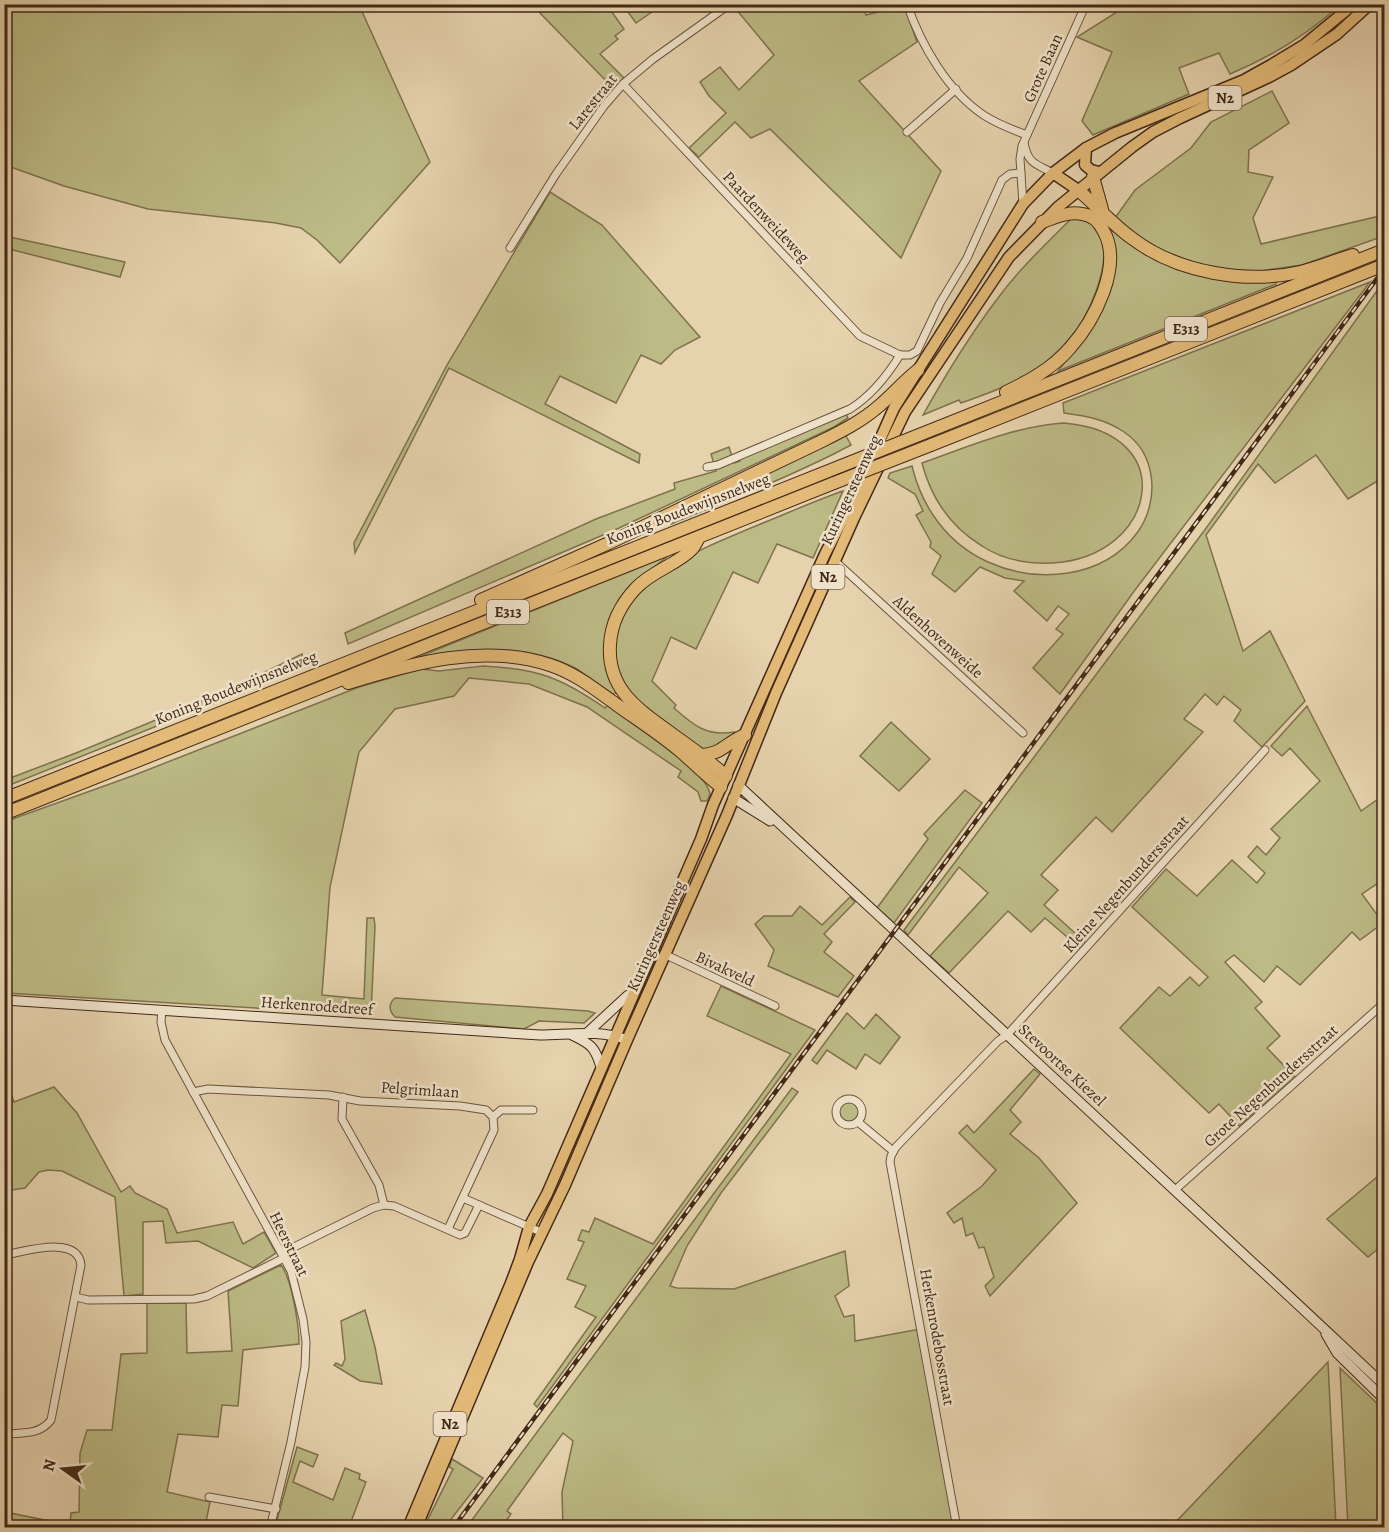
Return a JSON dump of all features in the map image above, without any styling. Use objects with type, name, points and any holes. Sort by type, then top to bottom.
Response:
[{"type":"highway","points":[[1096,175],[1097,199],[1103,213]]},
{"type":"highway","points":[[1078,190],[1113,223],[1143,246],[1178,262],[1213,273],[1265,276],[1300,272],[1362,252],[1381,252]]},
{"type":"highway","points":[[995,404],[1005,393],[1044,371],[1070,349],[1095,311],[1108,277],[1110,249],[1107,236],[1093,218],[1082,213],[1070,213],[1042,222]]},
{"type":"highway","name":"Koning Boudewijnsnelweg","points":[[4,799],[1381,252]]},
{"type":"highway","name":"Koning Boudewijnsnelweg","points":[[4,813],[1384,265]]},
{"type":"highway","points":[[449,621],[458,610],[609,543],[853,424],[879,406],[918,370]]},
{"type":"highway","points":[[699,537],[692,549],[650,576],[626,598],[611,633],[609,654],[615,677],[627,698],[638,709],[702,755],[724,782]]},
{"type":"highway","points":[[317,687],[340,686],[398,668],[447,659],[502,656],[550,665],[571,674],[596,690],[724,782]]},
{"type":"highway","points":[[702,755],[712,755],[721,751],[734,739],[745,735]]},
{"type":"main road","name":"Kuringersteenweg","points":[[499,1323],[529,1227],[547,1194],[701,839],[712,805],[825,554],[856,494],[894,408],[1023,204],[1053,173],[1086,148],[1115,133],[1223,89],[1262,70],[1304,45],[1354,4]]},
{"type":"main road","name":"Kuringersteenweg","points":[[499,1323],[543,1233],[835,561],[905,412],[1009,257],[1042,222],[1078,190],[1153,132],[1291,65],[1336,34],[1370,4]]},
{"type":"main road","points":[[1086,148],[1085,165],[1096,175]]},
{"type":"main road","points":[[1053,173],[1078,190]]},
{"type":"main road","name":"Stevoortse Kiezel","points":[[724,782],[738,785],[1330,1332],[1343,1348],[1384,1385]]},
{"type":"main road","name":"Stevoortse Kiezel","points":[[724,782],[733,798],[785,830]]},
{"type":"main road","points":[[586,1034],[633,992]]},
{"type":"main road","name":"Herkenrodedreef","points":[[4,1000],[540,1035],[615,1035],[627,1040]]},
{"type":"main road","points":[[570,1035],[595,1049],[602,1067]]},
{"type":"main road","name":"Stevoortse Kiezel","points":[[1318,1322],[1337,1353],[1383,1395]]},
{"type":"main road","name":"N2","points":[[408,1527],[450,1423],[499,1323]]},
{"type":"main road","name":"N2","points":[[416,1527],[499,1323]]},
{"type":"street","name":"Larestraat","points":[[510,248],[556,174],[604,106],[623,84],[653,59],[729,4]]},
{"type":"street","points":[[907,4],[917,31],[933,61],[968,102],[986,116],[1027,135]]},
{"type":"street","name":"Grote Baan","points":[[1023,204],[1020,154],[1086,4]]},
{"type":"street","name":"Paardenweideweg","points":[[623,84],[860,336],[900,355]]},
{"type":"street","points":[[907,132],[956,88]]},
{"type":"street","points":[[1024,143],[1027,156],[1031,161],[1053,173]]},
{"type":"street","points":[[707,467],[718,465],[850,409],[889,374],[900,355],[910,355],[917,351],[940,303],[968,258],[1002,180],[1010,174],[1021,173]]},
{"type":"street","name":"Aldenhovenweide","points":[[835,561],[1023,733]]},
{"type":"street","name":"Kleine Negenbundersstraat","points":[[1007,1035],[1264,750]]},
{"type":"street","name":"Bivakveld","points":[[664,954],[775,1006]]},
{"type":"street","name":"Grote Negenbundersstraat","points":[[1175,1190],[1384,1002]]},
{"type":"street","name":"Heerstraat","points":[[162,1010],[163,1035],[291,1271],[303,1319],[306,1342],[305,1367],[298,1411],[270,1527]]},
{"type":"street","points":[[858,1122],[892,1151],[998,1041],[1007,1035]]},
{"type":"street","name":"Pelgrimlaan","points":[[193,1092],[208,1089],[474,1107],[486,1110],[493,1116]]},
{"type":"street","points":[[343,1097],[342,1119],[379,1185],[384,1205]]},
{"type":"street","points":[[845,1099],[858,1102],[862,1114],[858,1122],[846,1126],[838,1121],[835,1113],[838,1104],[845,1099]]},
{"type":"street","points":[[448,1229],[494,1130],[493,1116],[501,1110],[533,1110]]},
{"type":"street","name":"Herkenrodebosstraat","points":[[892,1151],[890,1162],[957,1527]]},
{"type":"street","points":[[463,1198],[543,1233]]},
{"type":"street","points":[[76,1297],[88,1300],[194,1299],[207,1296],[373,1208],[384,1205],[394,1206],[460,1235],[465,1233],[479,1205]]},
{"type":"street","points":[[4,1255],[52,1247],[69,1248],[81,1260],[76,1297],[51,1420],[45,1427],[35,1431],[4,1434]]},
{"type":"street","points":[[209,1497],[276,1509]]},
{"type":"street","points":[[488,1527],[501,1526]]},
{"type":"shaded area","points":[[16,4],[359,5],[430,162],[340,263],[301,228],[276,223],[148,209],[64,186],[5,165],[5,17]]},
{"type":"shaded area","points":[[535,5],[607,5],[624,29],[615,36],[618,39],[600,54],[624,78],[614,89],[540,13]]},
{"type":"shaded area","points":[[623,5],[662,5],[636,23]]},
{"type":"shaded area","points":[[739,5],[862,5],[866,15],[904,5],[917,42],[859,81],[941,171],[901,258],[770,129],[751,138],[735,122],[699,157],[689,148],[726,113],[709,96],[700,82],[720,67],[739,90],[774,55],[735,8]]},
{"type":"shaded area","points":[[1128,5],[1340,5],[1315,26],[1288,44],[1230,74],[1219,53],[1179,68],[1189,94],[1093,135],[1082,121],[1112,52],[1077,37]]},
{"type":"shaded area","points":[[1272,91],[1289,123],[1249,150],[1248,172],[1273,177],[1253,218],[1261,244],[1384,215],[1384,236],[1302,265],[1260,271],[1228,270],[1198,264],[1153,247],[1135,236],[1115,218],[1135,190],[1191,148],[1211,122]]},
{"type":"shaded area","points":[[550,192],[602,225],[700,337],[675,350],[661,364],[641,355],[616,403],[560,376],[545,404],[640,454],[639,463],[449,368],[355,553],[354,543],[447,365]]},
{"type":"shaded area","points":[[1074,216],[1086,219],[1098,229],[1103,241],[1104,256],[1097,288],[1078,328],[1053,356],[1024,377],[1004,387],[961,403],[959,400],[923,415],[959,355],[998,298],[1025,266]]},
{"type":"shaded area","points":[[1107,227],[1146,255],[1275,279],[1276,284],[1058,371],[1089,330],[1108,293]]},
{"type":"shaded area","points":[[5,236],[125,262],[120,277],[5,248]]},
{"type":"shaded area","points":[[1384,281],[1384,477],[1348,499],[1316,455],[1275,483],[1258,464],[1206,535],[1243,651],[1270,631],[1305,701],[1262,747],[1234,721],[1241,710],[1224,696],[1217,705],[1205,694],[1184,719],[1203,732],[1112,832],[1096,817],[1041,875],[1058,890],[1044,905],[1086,943],[1081,949],[1045,918],[1031,932],[1008,911],[949,973],[930,956],[988,893],[959,867],[908,935],[904,930],[1204,531]]},
{"type":"shaded area","points":[[1370,282],[1135,590],[1060,694],[1033,668],[1063,634],[1056,629],[1069,614],[1058,606],[1047,621],[1014,591],[1024,581],[1005,578],[980,567],[955,592],[932,574],[941,556],[930,547],[931,542],[916,515],[923,511],[915,494],[888,478],[890,473],[912,466],[922,496],[939,523],[961,545],[988,562],[1007,569],[1048,575],[1088,568],[1106,560],[1123,548],[1137,533],[1149,507],[1152,479],[1149,465],[1135,441],[1124,432],[1102,421],[1064,413],[1063,403]]},
{"type":"shaded area","points":[[843,408],[848,418],[834,427],[617,529],[348,644],[345,633],[596,519],[675,489],[674,483],[716,471],[711,454],[729,447],[734,463],[740,461],[738,454]]},
{"type":"shaded area","points":[[1064,423],[1102,432],[1127,448],[1140,470],[1142,495],[1133,519],[1114,540],[1087,556],[1052,563],[1024,562],[990,551],[952,521],[937,500],[922,463],[1010,433]]},
{"type":"shaded area","points":[[845,434],[851,445],[807,467],[671,524],[668,518]]},
{"type":"shaded area","points":[[843,491],[813,558],[777,544],[758,583],[733,572],[696,649],[671,637],[652,681],[676,705],[674,708],[694,724],[716,733],[734,732],[731,737],[707,752],[657,719],[628,688],[621,676],[616,657],[615,643],[621,620],[633,600],[649,582],[691,555]]},
{"type":"shaded area","points":[[668,556],[639,579],[610,625],[619,692],[613,694],[575,668],[557,660],[518,651],[479,650],[420,660],[416,658]]},
{"type":"shaded area","points":[[302,654],[304,664],[239,693],[5,787],[5,780],[226,691]]},
{"type":"shaded area","points":[[483,666],[519,669],[548,676],[575,689],[605,708],[608,705],[666,745],[695,771],[705,783],[710,794],[707,801],[701,801],[698,792],[678,777],[681,771],[587,707],[529,684],[469,678],[454,696],[395,709],[359,752],[330,887],[322,995],[364,999],[367,918],[374,918],[371,1015],[5,993],[4,822],[132,776],[359,687],[421,669],[439,671]]},
{"type":"shaded area","points":[[1307,706],[1361,811],[1384,795],[1384,879],[1362,894],[1383,923],[1360,940],[1352,932],[1300,985],[1277,966],[1264,982],[1234,955],[1225,962],[1262,1002],[1255,1008],[1280,1036],[1267,1048],[1295,1077],[1239,1126],[1219,1104],[1209,1113],[1120,1028],[1159,987],[1170,996],[1190,977],[1199,986],[1208,977],[1132,907],[1166,869],[1197,896],[1232,860],[1257,883],[1265,873],[1248,857],[1257,846],[1266,855],[1280,838],[1271,829],[1320,781],[1290,748],[1282,756],[1271,746]]},
{"type":"shaded area","points":[[891,722],[930,759],[899,791],[860,756]]},
{"type":"shaded area","points":[[965,790],[982,803],[894,923],[877,908],[928,839],[924,834]]},
{"type":"shaded area","points":[[850,897],[855,902],[824,934],[832,942],[824,952],[854,976],[838,997],[768,966],[774,950],[755,924],[764,916],[792,916],[800,906],[822,925]]},
{"type":"shaded area","points":[[721,986],[815,1030],[537,1407],[534,1404],[596,1317],[575,1307],[586,1286],[567,1279],[584,1242],[578,1240],[582,1230],[589,1232],[595,1218],[653,1244],[791,1054],[707,1016]]},
{"type":"shaded area","points":[[395,998],[595,1013],[584,1023],[539,1021],[524,1029],[395,1017],[390,1008]]},
{"type":"shaded area","points":[[847,1013],[864,1029],[876,1014],[900,1037],[880,1064],[865,1054],[856,1069],[827,1050],[817,1064],[812,1060]]},
{"type":"shaded area","points":[[1034,1069],[1040,1074],[1010,1110],[1021,1122],[1010,1134],[1039,1158],[1077,1203],[990,1296],[985,1286],[994,1277],[984,1247],[979,1248],[973,1233],[966,1236],[962,1218],[954,1223],[947,1213],[982,1186],[996,1170],[959,1133],[967,1125],[974,1133]]},
{"type":"shaded area","points":[[5,1077],[14,1102],[54,1087],[77,1113],[121,1192],[130,1186],[135,1193],[167,1209],[177,1233],[233,1222],[243,1244],[264,1232],[276,1253],[253,1268],[198,1241],[166,1243],[163,1221],[143,1222],[143,1294],[124,1296],[115,1197],[62,1171],[48,1170],[39,1172],[25,1188],[5,1191]]},
{"type":"shaded area","points":[[792,1088],[798,1092],[721,1193],[687,1246],[670,1286],[734,1289],[845,1251],[849,1286],[835,1296],[844,1317],[854,1315],[855,1341],[920,1329],[955,1527],[563,1527],[562,1492],[573,1441],[563,1433],[507,1511],[511,1514],[504,1524],[490,1523],[484,1527],[466,1528]]},
{"type":"shaded area","points":[[848,1101],[856,1104],[859,1112],[856,1120],[848,1123],[840,1120],[837,1112],[840,1104]]},
{"type":"shaded area","points":[[1384,1171],[1384,1244],[1368,1257],[1327,1219]]},
{"type":"shaded area","points":[[281,1265],[292,1291],[299,1344],[243,1350],[238,1406],[222,1405],[218,1437],[178,1434],[167,1492],[210,1502],[205,1527],[5,1527],[5,1512],[70,1525],[71,1513],[79,1512],[80,1453],[87,1430],[112,1430],[121,1354],[147,1353],[147,1303],[186,1303],[187,1353],[232,1351],[228,1291]]},
{"type":"shaded area","points":[[365,1310],[382,1384],[360,1381],[334,1365],[336,1363],[342,1366],[345,1359],[341,1321]]},
{"type":"shaded area","points":[[1328,1362],[1336,1527],[1171,1527]]},
{"type":"shaded area","points":[[1340,1368],[1384,1410],[1384,1527],[1348,1527]]},
{"type":"shaded area","points":[[297,1447],[318,1455],[313,1467],[300,1461],[293,1482],[333,1500],[345,1468],[360,1474],[359,1479],[366,1482],[349,1527],[275,1527]]},
{"type":"shaded area","points":[[452,1459],[483,1478],[445,1527],[424,1527],[453,1469],[449,1467]]},
{"type":"railway","points":[[453,1528],[1384,269]]}]
